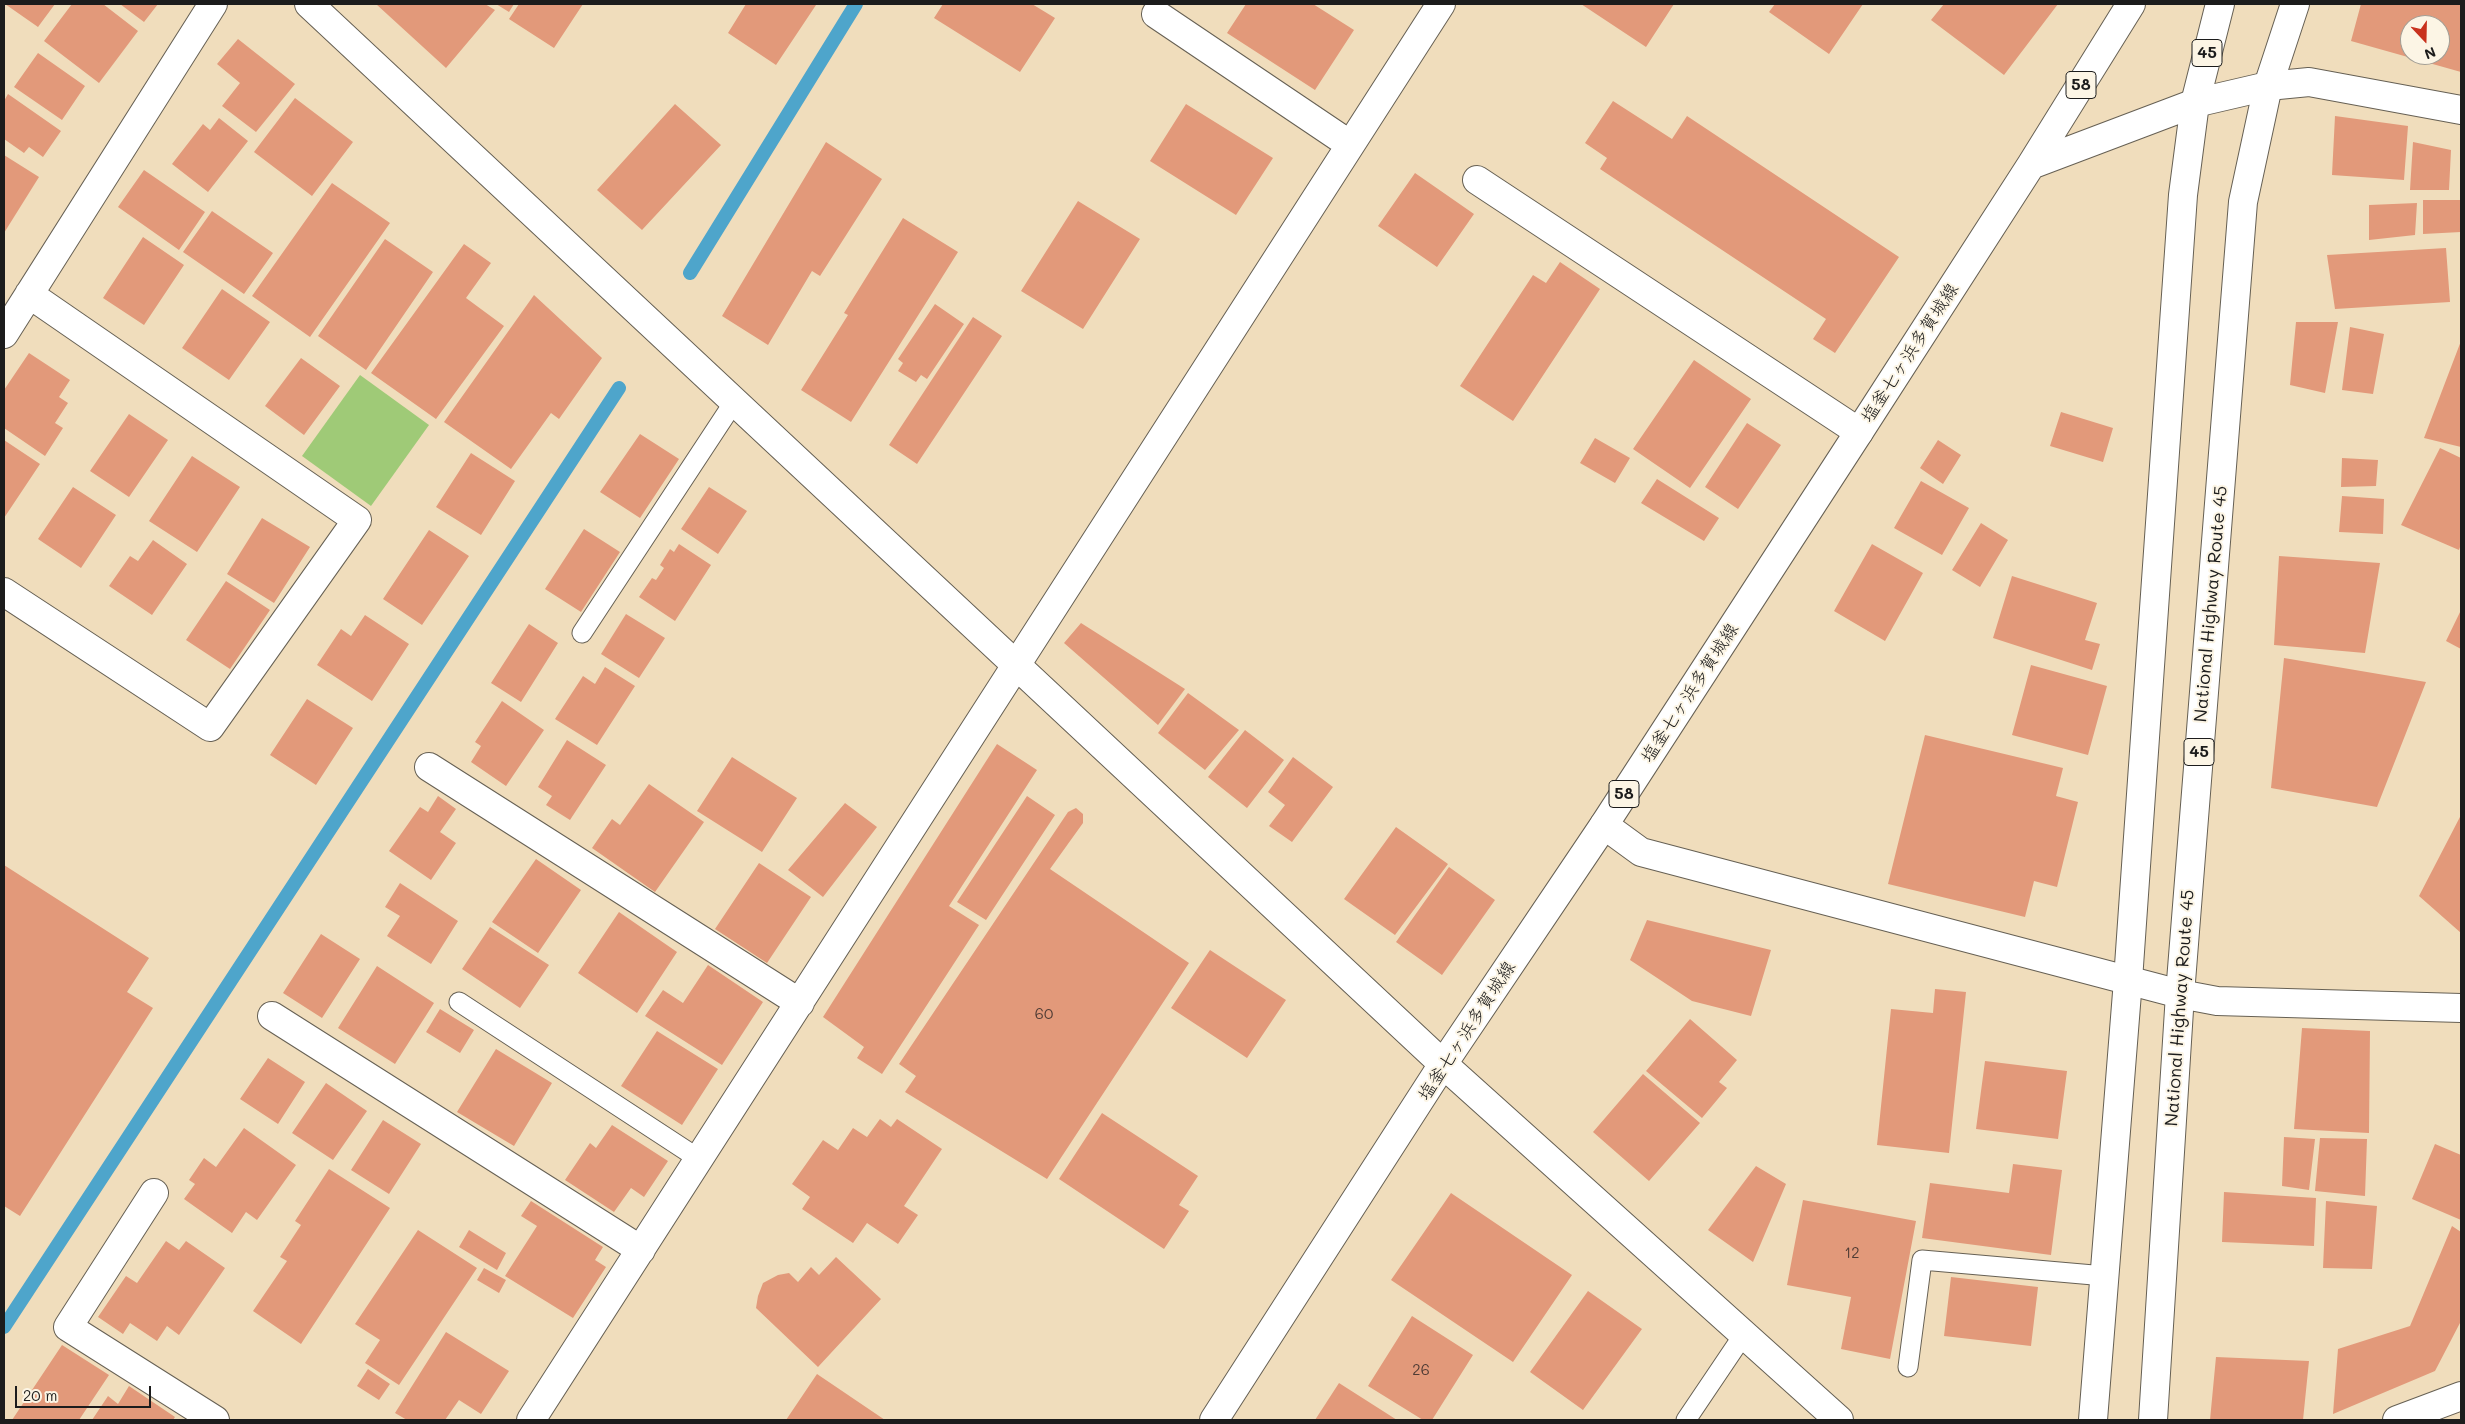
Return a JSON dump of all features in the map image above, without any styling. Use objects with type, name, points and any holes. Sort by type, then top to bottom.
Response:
[{"type":"main road","points":[[4,334],[213,4]]},
{"type":"main road","points":[[309,4],[1443,1064],[1839,1420]]},
{"type":"main road","points":[[531,1420],[1017,666],[1349,144],[1441,4]]},
{"type":"main road","name":"塩釜七ヶ浜多賀城線","points":[[1214,1420],[1443,1064],[1604,825],[1860,432],[2031,165],[2131,4]]},
{"type":"main road","name":"45","points":[[2093,1420],[2128,980],[2183,195],[2195,102],[2220,4]]},
{"type":"main road","name":"National Highway Route 45","points":[[2153,1420],[2180,994],[2243,202],[2268,86],[2295,4]]},
{"type":"main road","points":[[1156,14],[1349,144]]},
{"type":"main road","points":[[2031,165],[2195,102],[2268,86],[2309,82],[2461,110]]},
{"type":"main road","points":[[1477,180],[1860,432]]},
{"type":"main road","points":[[4,592],[210,727],[357,520],[29,294]]},
{"type":"main road","points":[[429,767],[800,1004]]},
{"type":"main road","points":[[1604,825],[1641,852],[2180,994],[2217,1001],[2461,1008]]},
{"type":"main road","points":[[272,1016],[641,1250]]},
{"type":"main road","points":[[154,1193],[68,1327],[214,1420]]},
{"type":"main road","points":[[2397,1420],[2461,1396]]},
{"type":"lane","points":[[582,633],[734,402]]},
{"type":"lane","points":[[459,1002],[700,1159]]},
{"type":"lane","points":[[1908,1367],[1922,1260],[2105,1276]]},
{"type":"lane","points":[[1686,1420],[1744,1334]]},
{"type":"green space","points":[[360,375],[429,425],[371,506],[302,456]]},
{"type":"building","points":[[5,4],[55,4],[38,27]]},
{"type":"building","points":[[72,4],[103,4],[138,31],[99,83],[44,41]]},
{"type":"building","points":[[120,4],[158,4],[144,22]]},
{"type":"building","points":[[376,4],[485,4],[495,10],[446,68]]},
{"type":"building","points":[[496,4],[514,4],[509,12]]},
{"type":"building","points":[[519,4],[583,4],[554,48],[509,19]]},
{"type":"building","points":[[746,4],[816,5],[776,65],[728,33]]},
{"type":"building","points":[[943,4],[1032,4],[1055,18],[1020,72],[934,18]]},
{"type":"building","points":[[1246,4],[1313,4],[1354,30],[1315,90],[1227,33]]},
{"type":"building","points":[[1581,4],[1674,4],[1646,47]]},
{"type":"building","points":[[1775,4],[1863,4],[1829,54],[1769,12]]},
{"type":"building","points":[[1944,4],[2058,4],[2004,75],[1931,20]]},
{"type":"building","points":[[2361,4],[2461,4],[2461,72],[2436,65],[2450,65],[2450,15],[2400,15],[2400,55],[2351,41]]},
{"type":"building","points":[[238,39],[295,84],[256,132],[222,106],[240,83],[217,64]]},
{"type":"building","points":[[38,53],[85,86],[62,120],[14,87]]},
{"type":"building","points":[[8,94],[61,131],[43,157],[29,147],[24,153],[4,139],[4,101]]},
{"type":"building","points":[[295,98],[353,142],[312,196],[254,152]]},
{"type":"building","points":[[1613,101],[1672,139],[1687,116],[1899,257],[1835,353],[1813,339],[1826,319],[1600,169],[1607,158],[1585,143]]},
{"type":"building","points":[[675,104],[721,145],[642,230],[597,190]]},
{"type":"building","points":[[1186,104],[1273,158],[1236,215],[1150,161]]},
{"type":"building","points":[[2335,116],[2408,126],[2404,180],[2332,175]]},
{"type":"building","points":[[219,118],[248,141],[208,192],[172,164],[203,124],[210,130]]},
{"type":"building","points":[[826,142],[882,179],[820,276],[812,271],[768,345],[722,316]]},
{"type":"building","points":[[2413,142],[2451,150],[2449,190],[2410,190]]},
{"type":"building","points":[[4,155],[39,177],[4,233]]},
{"type":"building","points":[[144,170],[205,212],[179,250],[118,207]]},
{"type":"building","points":[[1415,173],[1474,214],[1437,267],[1378,226]]},
{"type":"building","points":[[332,183],[390,223],[310,337],[252,296]]},
{"type":"building","points":[[2423,200],[2461,200],[2461,232],[2423,234]]},
{"type":"building","points":[[1078,201],[1140,239],[1083,329],[1021,291]]},
{"type":"building","points":[[2417,203],[2415,235],[2369,240],[2369,205]]},
{"type":"building","points":[[212,211],[273,253],[244,294],[183,252]]},
{"type":"building","points":[[903,218],[958,252],[851,422],[801,390],[848,315],[844,313]]},
{"type":"building","points":[[143,237],[184,265],[144,325],[103,298]]},
{"type":"building","points":[[385,239],[433,272],[366,370],[318,336]]},
{"type":"building","points":[[464,244],[491,263],[466,298],[504,326],[436,419],[371,373]]},
{"type":"building","points":[[2446,248],[2450,302],[2335,309],[2327,255]]},
{"type":"building","points":[[1560,262],[1600,289],[1513,421],[1460,386],[1533,275],[1546,283]]},
{"type":"building","points":[[222,289],[270,322],[229,380],[182,348]]},
{"type":"building","points":[[534,295],[602,358],[559,419],[551,413],[511,469],[444,422]]},
{"type":"building","points":[[935,304],[964,324],[927,379],[921,375],[916,382],[898,371],[903,363],[898,359]]},
{"type":"building","points":[[973,317],[1002,336],[917,464],[889,445]]},
{"type":"building","points":[[2296,322],[2338,322],[2325,393],[2290,385]]},
{"type":"building","points":[[2350,327],[2384,334],[2373,394],[2342,390]]},
{"type":"building","points":[[2461,341],[2461,447],[2424,438]]},
{"type":"building","points":[[29,353],[70,380],[59,397],[68,403],[55,423],[63,428],[45,456],[4,428],[4,390]]},
{"type":"building","points":[[301,358],[340,386],[304,435],[265,406]]},
{"type":"building","points":[[1694,360],[1751,399],[1690,488],[1633,449]]},
{"type":"building","points":[[2061,412],[2113,428],[2103,462],[2050,446]]},
{"type":"building","points":[[129,414],[168,440],[129,497],[90,471]]},
{"type":"building","points":[[1747,423],[1781,445],[1738,509],[1705,487]]},
{"type":"building","points":[[640,434],[679,459],[640,518],[600,492]]},
{"type":"building","points":[[1595,438],[1630,458],[1615,483],[1580,463]]},
{"type":"building","points":[[4,440],[40,464],[4,518]]},
{"type":"building","points":[[1938,440],[1961,455],[1943,484],[1920,468]]},
{"type":"building","points":[[2440,448],[2461,458],[2461,544],[2459,550],[2401,525]]},
{"type":"building","points":[[471,453],[515,481],[481,535],[436,507]]},
{"type":"building","points":[[192,456],[240,487],[197,552],[149,521]]},
{"type":"building","points":[[2342,458],[2378,460],[2376,486],[2341,487]]},
{"type":"building","points":[[1657,479],[1719,518],[1704,541],[1641,503]]},
{"type":"building","points":[[1921,481],[1969,508],[1942,555],[1894,528]]},
{"type":"building","points":[[73,487],[116,515],[81,568],[38,539]]},
{"type":"building","points":[[709,487],[747,511],[718,554],[681,529]]},
{"type":"building","points":[[2342,496],[2384,499],[2383,534],[2339,532]]},
{"type":"building","points":[[262,518],[310,547],[274,603],[227,574]]},
{"type":"building","points":[[1981,523],[2008,540],[1980,587],[1952,570]]},
{"type":"building","points":[[584,529],[620,552],[581,612],[545,589]]},
{"type":"building","points":[[429,530],[469,556],[422,625],[383,599]]},
{"type":"building","points":[[153,540],[187,564],[152,615],[109,586],[130,556],[138,561]]},
{"type":"building","points":[[679,544],[711,565],[675,621],[639,597],[652,578],[656,580],[664,568],[660,565],[670,549],[674,552]]},
{"type":"building","points":[[1872,544],[1923,573],[1885,641],[1834,611]]},
{"type":"building","points":[[2279,556],[2380,563],[2365,653],[2274,645]]},
{"type":"building","points":[[2012,576],[2097,603],[2085,640],[2100,644],[2092,670],[1993,638]]},
{"type":"building","points":[[226,581],[270,610],[230,669],[186,640]]},
{"type":"building","points":[[2461,610],[2461,649],[2446,641]]},
{"type":"building","points":[[626,614],[665,638],[639,678],[601,654]]},
{"type":"building","points":[[365,615],[409,644],[372,701],[317,665],[341,629],[351,636]]},
{"type":"building","points":[[1081,623],[1185,689],[1158,725],[1064,643]]},
{"type":"building","points":[[529,624],[558,643],[521,702],[491,683]]},
{"type":"building","points":[[2284,658],[2426,682],[2377,807],[2271,788]]},
{"type":"building","points":[[2031,665],[2107,686],[2088,755],[2012,735]]},
{"type":"building","points":[[605,667],[635,686],[597,745],[555,719],[583,676],[595,684]]},
{"type":"building","points":[[1188,693],[1239,730],[1205,770],[1158,733]]},
{"type":"building","points":[[307,699],[353,728],[316,785],[270,755]]},
{"type":"building","points":[[502,701],[544,730],[506,786],[471,762],[481,746],[475,742]]},
{"type":"building","points":[[1245,730],[1284,760],[1247,808],[1208,777]]},
{"type":"building","points":[[1925,735],[2063,768],[2056,796],[2078,802],[2057,887],[2034,881],[2025,917],[1888,884]]},
{"type":"building","points":[[567,740],[606,765],[570,820],[546,805],[552,796],[538,787]]},
{"type":"building","points":[[997,744],[1037,770],[949,906],[979,925],[882,1074],[857,1058],[864,1047],[823,1017]]},
{"type":"building","points":[[732,757],[797,798],[762,852],[697,811]]},
{"type":"building","points":[[1293,757],[1333,787],[1292,842],[1269,826],[1285,805],[1268,792]]},
{"type":"building","points":[[649,784],[704,822],[655,892],[592,848],[612,819],[620,825]]},
{"type":"building","points":[[438,796],[456,809],[440,832],[456,843],[431,880],[389,851],[420,807],[428,812]]},
{"type":"building","points":[[1027,796],[1055,815],[986,920],[957,902]]},
{"type":"building","points":[[845,803],[877,827],[823,897],[788,870]]},
{"type":"building","points":[[1076,808],[1083,814],[1083,823],[1050,869],[1189,963],[1047,1179],[905,1092],[916,1076],[899,1064],[1068,812]]},
{"type":"building","points":[[2461,815],[2461,933],[2419,896]]},
{"type":"building","points":[[1396,827],[1448,864],[1395,935],[1344,899]]},
{"type":"building","points":[[536,859],[581,890],[538,953],[492,922]]},
{"type":"building","points":[[759,863],[811,897],[767,963],[715,929]]},
{"type":"building","points":[[4,865],[149,958],[127,992],[153,1008],[20,1216],[4,1206]]},
{"type":"building","points":[[1449,867],[1495,900],[1442,975],[1396,942]]},
{"type":"building","points":[[400,883],[458,921],[431,964],[387,936],[400,916],[385,907]]},
{"type":"building","points":[[619,912],[677,952],[637,1013],[578,973]]},
{"type":"building","points":[[1647,920],[1771,950],[1751,1016],[1692,1001],[1630,960]]},
{"type":"building","points":[[490,927],[549,965],[520,1008],[462,969]]},
{"type":"building","points":[[321,934],[360,959],[322,1018],[283,993]]},
{"type":"building","points":[[1210,950],[1286,1000],[1247,1058],[1171,1008]]},
{"type":"building","points":[[708,965],[763,1002],[722,1065],[645,1016],[663,990],[683,1003]]},
{"type":"building","points":[[377,966],[434,1003],[395,1064],[338,1028]]},
{"type":"building","points":[[1935,989],[1966,992],[1949,1153],[1877,1145],[1891,1009],[1933,1013]]},
{"type":"building","points":[[440,1009],[474,1030],[460,1053],[426,1032]]},
{"type":"building","points":[[1690,1019],[1737,1060],[1719,1082],[1727,1088],[1702,1118],[1646,1071]]},
{"type":"building","points":[[2302,1028],[2370,1031],[2369,1133],[2294,1129]]},
{"type":"building","points":[[657,1031],[718,1069],[682,1125],[621,1086]]},
{"type":"building","points":[[496,1049],[552,1083],[514,1146],[457,1112]]},
{"type":"building","points":[[268,1058],[305,1082],[278,1124],[240,1099]]},
{"type":"building","points":[[1985,1061],[2067,1071],[2058,1139],[1976,1129]]},
{"type":"building","points":[[1643,1074],[1700,1123],[1649,1181],[1593,1132]]},
{"type":"building","points":[[326,1083],[367,1111],[333,1160],[292,1133]]},
{"type":"building","points":[[1102,1113],[1198,1176],[1179,1205],[1189,1211],[1164,1249],[1059,1179]]},
{"type":"building","points":[[880,1119],[891,1127],[897,1119],[942,1149],[904,1206],[918,1215],[898,1244],[867,1223],[853,1243],[802,1209],[810,1197],[792,1184],[823,1140],[838,1150],[853,1128],[867,1137]]},
{"type":"building","points":[[383,1120],[421,1144],[389,1194],[351,1170]]},
{"type":"building","points":[[612,1125],[668,1161],[644,1197],[631,1188],[614,1212],[565,1180],[590,1143],[596,1148]]},
{"type":"building","points":[[244,1128],[296,1165],[257,1220],[246,1212],[232,1233],[184,1199],[195,1184],[189,1180],[204,1158],[216,1167]]},
{"type":"building","points":[[2284,1137],[2315,1139],[2309,1190],[2282,1186]]},
{"type":"building","points":[[2320,1138],[2367,1139],[2365,1196],[2315,1191]]},
{"type":"building","points":[[2435,1144],[2461,1155],[2461,1220],[2412,1199]]},
{"type":"building","points":[[2013,1164],[2062,1170],[2051,1255],[1922,1238],[1930,1183],[2009,1193]]},
{"type":"building","points":[[1756,1166],[1786,1184],[1753,1262],[1708,1230]]},
{"type":"building","points":[[329,1169],[390,1208],[301,1344],[253,1311],[287,1261],[280,1257],[301,1225],[295,1221]]},
{"type":"building","points":[[2224,1192],[2316,1198],[2314,1246],[2222,1242]]},
{"type":"building","points":[[1451,1193],[1572,1275],[1513,1362],[1391,1280]]},
{"type":"building","points":[[1803,1200],[1916,1221],[1890,1359],[1841,1349],[1851,1297],[1787,1285]]},
{"type":"building","points":[[531,1201],[603,1247],[595,1260],[606,1267],[573,1318],[505,1276],[537,1226],[521,1216]]},
{"type":"building","points":[[2326,1201],[2377,1206],[2372,1269],[2323,1268]]},
{"type":"building","points":[[2452,1226],[2461,1232],[2461,1321],[2435,1371],[2333,1414],[2338,1349],[2410,1326]]},
{"type":"building","points":[[418,1230],[477,1268],[399,1385],[365,1363],[380,1340],[355,1324]]},
{"type":"building","points":[[469,1230],[506,1253],[497,1270],[459,1247]]},
{"type":"building","points":[[166,1241],[179,1250],[186,1241],[225,1268],[179,1335],[167,1326],[157,1341],[130,1323],[123,1334],[98,1317],[126,1276],[137,1283]]},
{"type":"building","points":[[836,1257],[881,1299],[818,1367],[756,1308],[763,1283],[778,1275],[789,1273],[798,1282],[811,1267],[819,1275]]},
{"type":"building","points":[[484,1268],[506,1280],[499,1293],[477,1280]]},
{"type":"building","points":[[1951,1277],[2038,1287],[2031,1346],[1944,1336]]},
{"type":"building","points":[[1588,1291],[1642,1329],[1583,1410],[1530,1372]]},
{"type":"building","points":[[1412,1316],[1473,1355],[1432,1420],[1423,1420],[1368,1386]]},
{"type":"building","points":[[446,1332],[509,1371],[481,1414],[459,1400],[445,1420],[407,1420],[395,1413]]},
{"type":"building","points":[[62,1345],[109,1375],[79,1420],[12,1420]]},
{"type":"building","points":[[2216,1357],[2309,1361],[2303,1420],[2210,1420]]},
{"type":"building","points":[[368,1369],[390,1384],[379,1400],[357,1386]]},
{"type":"building","points":[[817,1374],[885,1420],[786,1420]]},
{"type":"building","points":[[1339,1383],[1397,1420],[1315,1420]]},
{"type":"building","points":[[129,1386],[175,1417],[173,1420],[92,1420],[108,1396],[118,1404]]},
{"type":"waterway","points":[[690,273],[856,4]]},
{"type":"waterway","points":[[4,1327],[619,388]]}]
